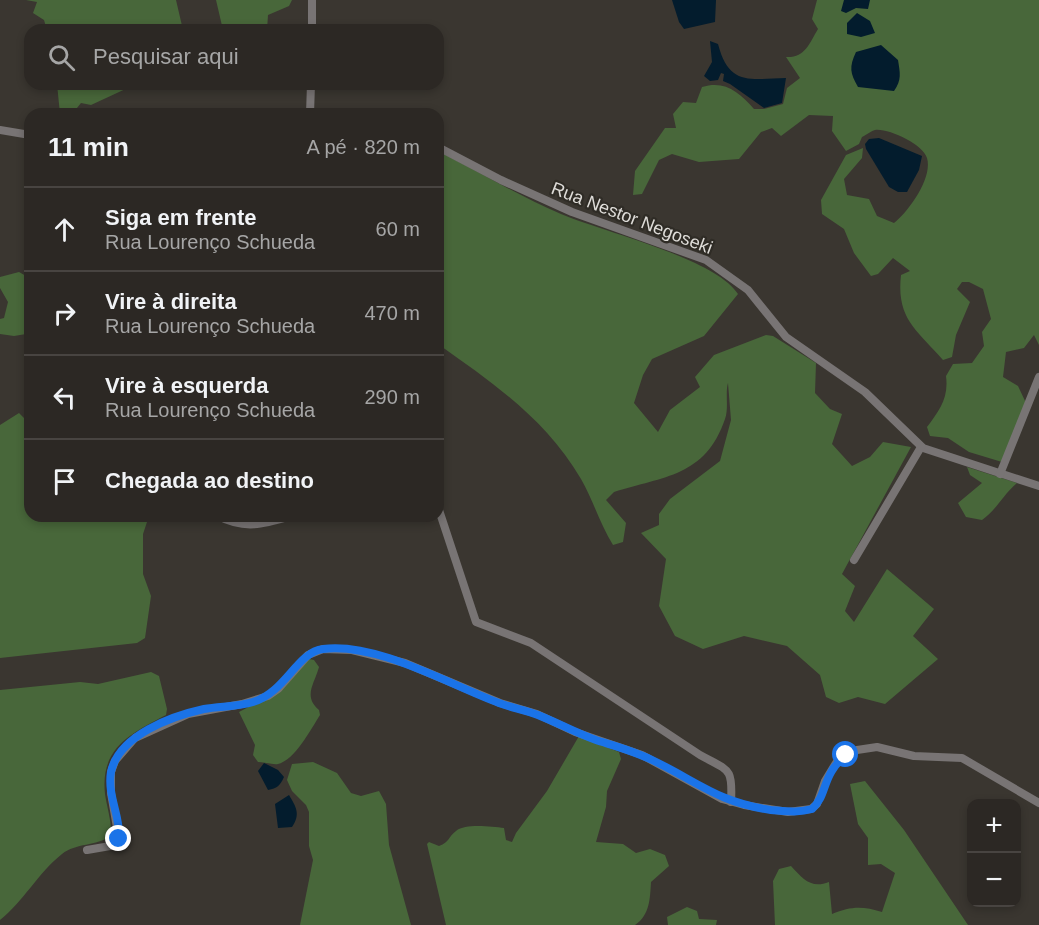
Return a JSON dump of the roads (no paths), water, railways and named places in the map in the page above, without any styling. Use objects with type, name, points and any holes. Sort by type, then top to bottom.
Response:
[{"type":"street","points":[[312,0],[312,24]]},
{"type":"street","points":[[310,108],[311,90]]},
{"type":"street","points":[[0,130],[24,134]]},
{"type":"street","name":"Rua Nestor Negoseki","points":[[444,150],[546,201],[693,255],[727,273],[748,290],[786,337],[859,387],[921,447],[1039,486]]},
{"type":"street","points":[[1000,474],[1039,377]]},
{"type":"street","points":[[854,560],[921,447]]},
{"type":"street","points":[[229,522],[254,526],[269,522]]},
{"type":"street","points":[[443,522],[476,622],[531,643],[700,755],[726,768],[732,778],[731,802]]},
{"type":"street","points":[[87,850],[116,844],[119,839],[111,793],[111,772],[119,755],[135,738],[188,714],[242,704],[268,696],[278,689],[308,655],[323,649],[352,650],[405,663],[500,703],[537,714],[574,732],[642,755],[731,802],[788,812],[812,809],[818,804],[825,781],[836,763],[857,750],[877,747],[914,756],[962,758],[1039,803]]},
{"type":"water","points":[[672,0],[716,0],[715,22],[684,29],[679,22]]},
{"type":"water","points":[[844,0],[870,0],[868,9],[856,8],[846,13],[841,11]]},
{"type":"water","points":[[857,13],[870,21],[875,33],[861,37],[847,34],[847,23]]},
{"type":"water","points":[[710,41],[718,44],[728,67],[742,77],[786,78],[782,103],[764,108],[723,81],[724,74],[721,73],[718,80],[710,81],[704,76],[712,62]]},
{"type":"water","points":[[881,45],[898,60],[900,76],[897,87],[894,91],[858,87],[851,70],[856,52]]},
{"type":"water","points":[[879,138],[922,156],[919,170],[907,192],[898,192],[889,187],[866,149],[865,144],[869,139]]},
{"type":"water","points":[[264,763],[278,770],[284,777],[278,786],[268,790],[258,771]]},
{"type":"water","points":[[289,795],[295,807],[296,818],[292,827],[278,828],[275,804]]}]
